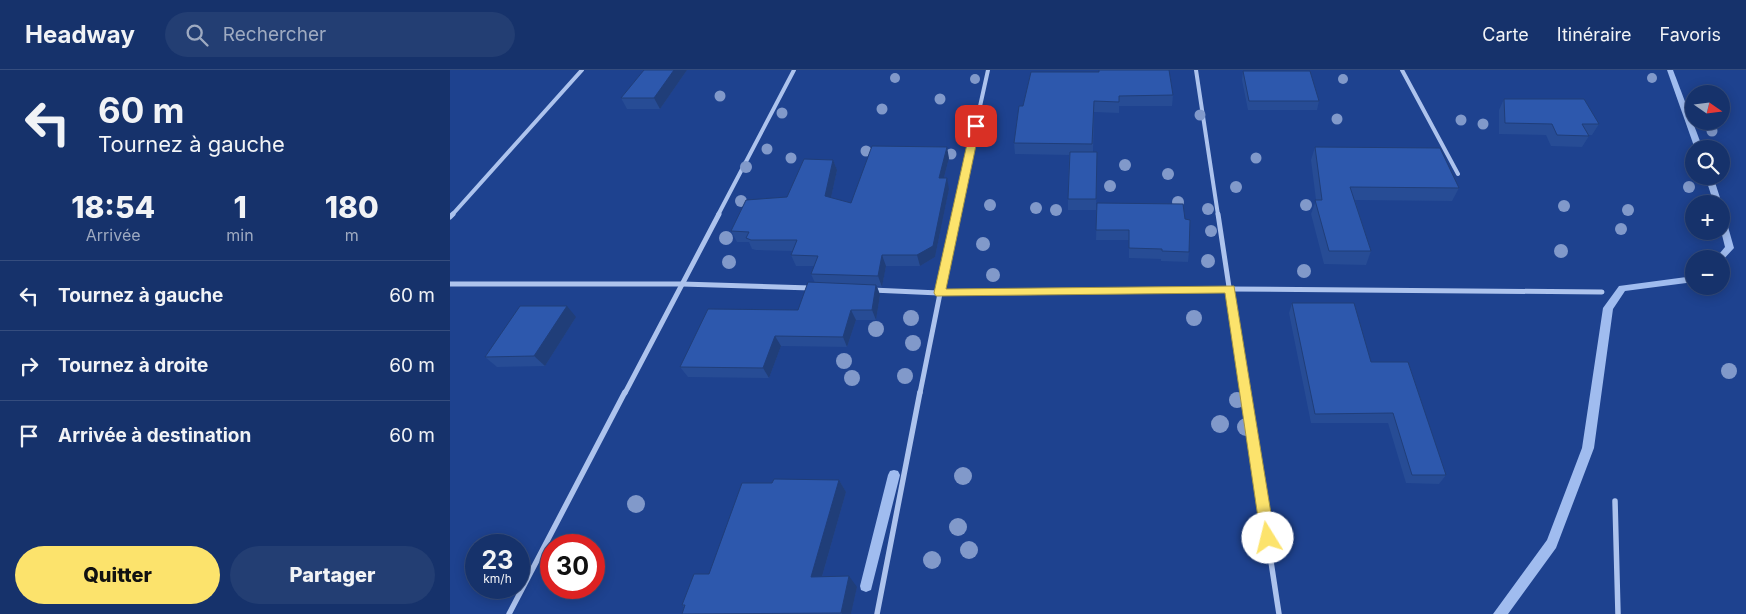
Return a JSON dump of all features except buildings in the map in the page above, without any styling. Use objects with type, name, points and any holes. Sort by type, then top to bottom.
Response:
[{"type":"street","points":[[450,217],[582,70]]},
{"type":"street","points":[[509,614],[794,70]]},
{"type":"street","points":[[877,614],[940,293],[988,70]]},
{"type":"street","points":[[1196,70],[1279,614]]},
{"type":"street","points":[[1402,70],[1458,174]]},
{"type":"street","points":[[450,284],[682,284],[821,289]]},
{"type":"street","points":[[870,290],[940,293],[1230,289],[1602,292]]},
{"type":"street","points":[[1615,501],[1618,614]]},
{"type":"waterway","points":[[1670,70],[1696,140]]},
{"type":"waterway","points":[[1712,185],[1715,195]]},
{"type":"waterway","points":[[1728,240],[1730,248],[1728,250]]},
{"type":"waterway","points":[[1500,614],[1552,544],[1588,448],[1608,308],[1622,288],[1685,280]]},
{"type":"waterway","points":[[866,586],[894,475]]},
{"type":"route","points":[[976,126],[940,293],[1230,289],[1268,538]]}]
